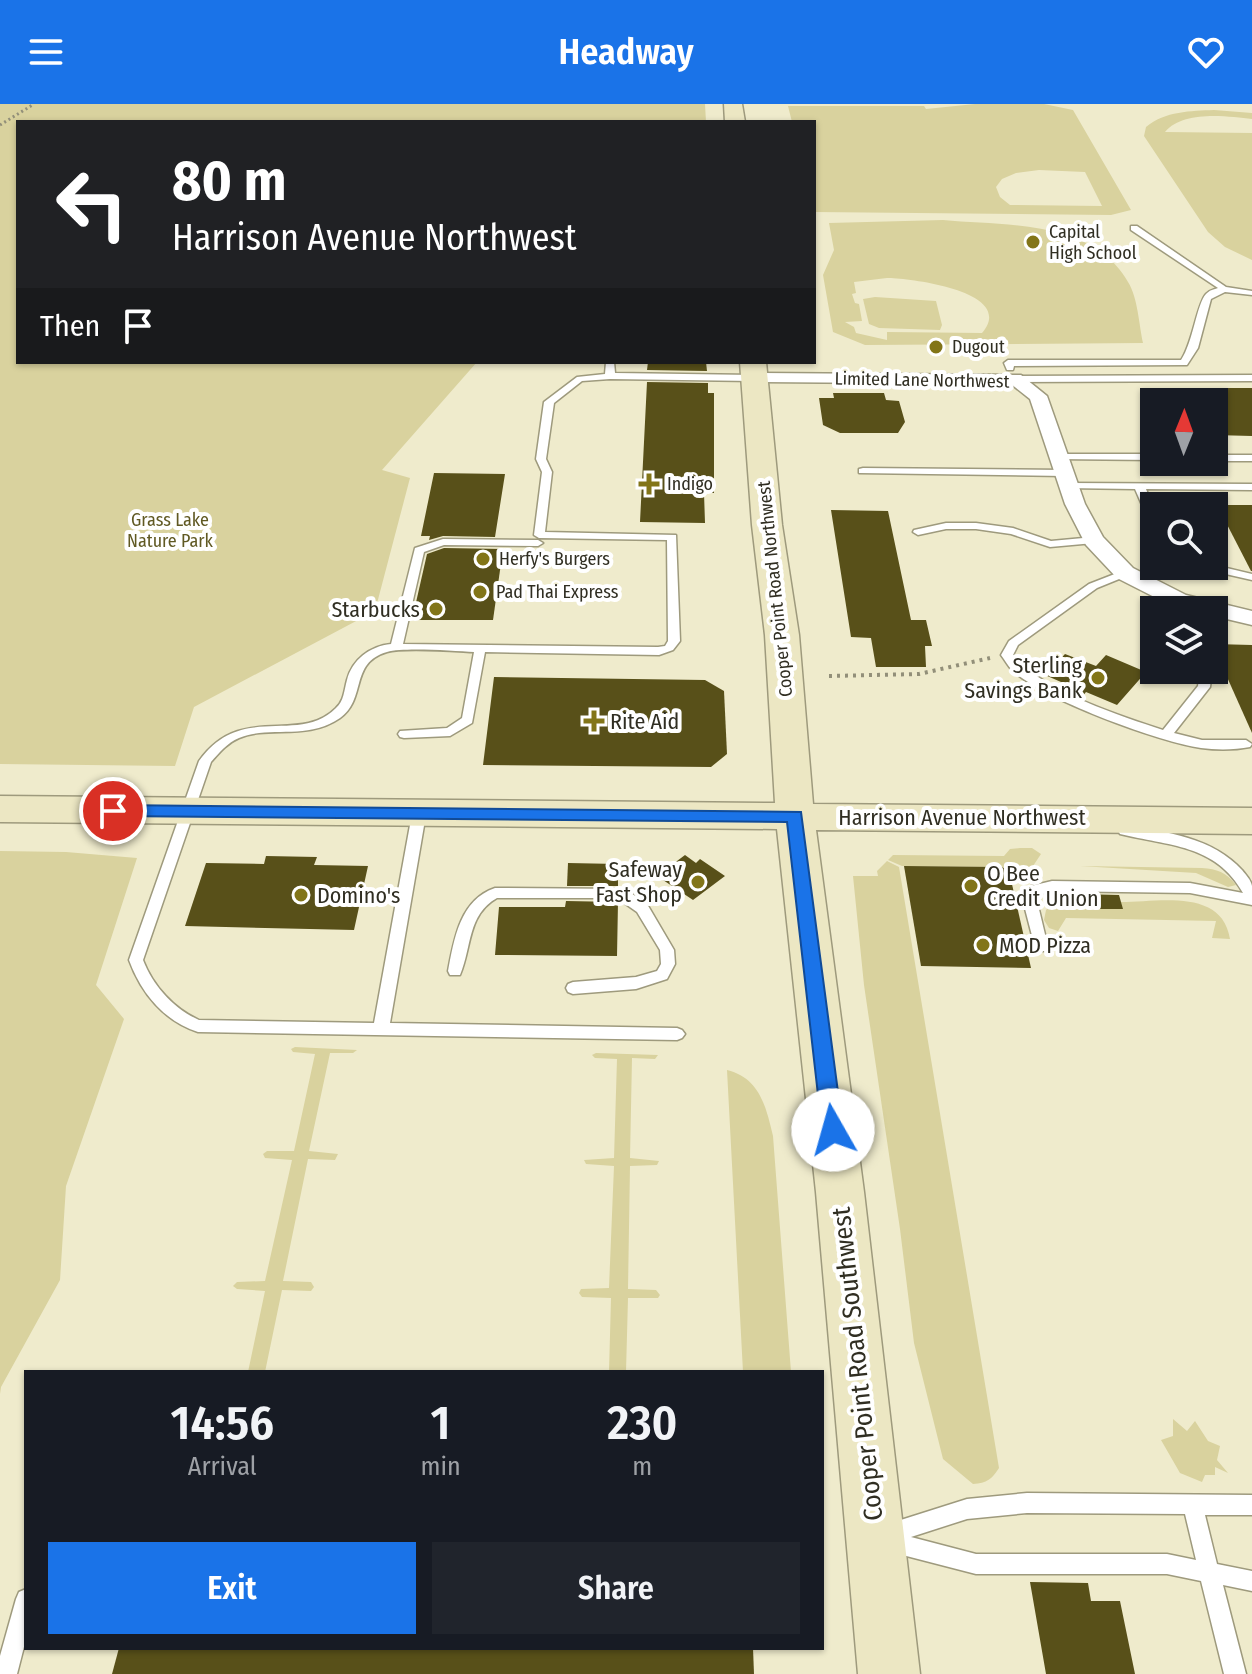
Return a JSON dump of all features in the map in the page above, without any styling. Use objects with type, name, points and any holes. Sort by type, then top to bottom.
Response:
[{"type":"main road","name":"Cooper Point Road Northwest","points":[[753,370],[767,525],[782,635],[795,816]]},
{"type":"main road","name":"Harrison Avenue Northwest","points":[[0,809],[1252,821]]},
{"type":"main road","name":"Cooper Point Road Southwest","points":[[795,816],[836,1161],[889,1674]]},
{"type":"street","name":"Limited Lane Northwest","points":[[753,370],[1013,373],[1038,396],[1063,472],[1094,540],[1125,573],[1170,596]]},
{"type":"street","name":"Limited Lane Northwest","points":[[1228,614],[1252,618]]},
{"type":"lane","points":[[1134,228],[1224,289],[1252,293]]},
{"type":"lane","points":[[1224,289],[1207,298],[1194,348],[1184,363],[1008,363],[1013,373],[1252,378]]},
{"type":"lane","points":[[610,364],[610,376]]},
{"type":"lane","points":[[677,1034],[198,1026],[181,1020],[141,976],[136,960],[205,761],[216,744],[237,733],[314,726],[338,715],[348,699],[358,665],[367,654],[396,647],[659,651],[669,648],[674,641],[672,537],[539,535],[547,472],[541,459],[549,402],[572,382],[610,376],[753,370]]},
{"type":"lane","points":[[1228,458],[1252,458]]},
{"type":"lane","points":[[863,471],[1063,472],[1140,459]]},
{"type":"lane","points":[[1063,472],[1139,486],[1252,487]]},
{"type":"lane","points":[[1139,486],[1142,492]]},
{"type":"lane","points":[[918,532],[946,526],[976,526],[1013,531],[1050,544],[1094,540]]},
{"type":"lane","points":[[396,647],[419,550],[443,542],[538,543]]},
{"type":"lane","points":[[1228,572],[1252,577]]},
{"type":"lane","points":[[1125,573],[1093,586],[1013,643],[1007,655],[1010,664],[1049,689],[1086,707],[1197,743],[1246,744]]},
{"type":"lane","points":[[404,734],[450,732],[468,720],[480,648]]},
{"type":"lane","points":[[1167,733],[1204,684]]},
{"type":"lane","points":[[381,1029],[419,814]]},
{"type":"lane","points":[[1034,817],[1141,833],[1205,850],[1233,866],[1244,878],[1252,899]]},
{"type":"lane","points":[[1041,947],[1030,901],[1036,890],[1052,886],[1190,888],[1252,899]]},
{"type":"lane","points":[[455,971],[464,929],[482,898],[495,893],[620,893],[642,908],[667,950],[668,964],[662,975],[636,983],[573,988]]},
{"type":"lane","points":[[875,1538],[967,1509],[1027,1503],[1252,1505]]},
{"type":"lane","points":[[1192,1504],[1235,1674]]},
{"type":"lane","points":[[875,1538],[976,1564],[1167,1564],[1252,1581]]},
{"type":"lane","points":[[6,1674],[24,1606]]},
{"type":"path","points":[[0,125],[34,104]]},
{"type":"path","points":[[829,676],[919,674],[1007,655]]},
{"type":"green space","name":"Grass Lake Nature Park","points":[[0,104],[705,104],[706,120],[16,120],[16,364],[475,364],[382,470],[410,478],[375,611],[194,707],[175,766],[0,764]]},
{"type":"green space","points":[[975,104],[1044,104],[1073,110],[1131,210],[1111,215],[816,212],[816,120],[792,120],[788,106],[924,106],[926,109]],"holes":[[[1039,170],[1085,172],[1102,206],[1010,205],[1000,197],[996,187],[1002,179],[1016,173]]]},
{"type":"green space","points":[[1214,110],[1252,113],[1252,119],[1194,117],[1173,125],[1165,132],[1252,133],[1252,260],[1225,247],[1208,232],[1144,136],[1146,127],[1161,118],[1178,113]]},
{"type":"green space","points":[[943,220],[1020,226],[1070,236],[1112,261],[1128,282],[1136,304],[1143,343],[865,345],[833,332],[823,275],[834,250],[829,223]],"holes":[[[899,279],[936,284],[973,297],[985,307],[989,319],[982,333],[887,332],[887,340],[856,333],[854,327],[845,322],[862,321],[859,304],[855,303],[852,294],[856,293],[854,282]]]},
{"type":"green space","points":[[863,299],[936,301],[942,325],[940,330],[879,328],[869,324]]},
{"type":"green space","points":[[1032,848],[1041,854],[1033,866],[1040,873],[1019,876],[1002,867],[902,866],[888,860],[893,855],[1004,856],[1010,849]]},
{"type":"green space","points":[[0,851],[137,858],[96,985],[124,1019],[66,1186],[60,1280],[0,1394]]},
{"type":"green space","points":[[887,861],[899,867],[999,1468],[989,1480],[973,1484],[943,1459],[914,1343],[864,985],[853,876],[878,876],[877,871]]},
{"type":"green space","points":[[1080,866],[1207,868],[1225,874],[1236,885],[1228,887],[1196,873]]},
{"type":"green space","points":[[1080,900],[1083,909],[1122,909],[1121,902],[1187,901],[1215,912],[1225,923],[1230,939],[1212,938],[1216,921],[1066,918],[1058,931],[1049,928],[1044,920],[1046,910],[1054,903]]},
{"type":"green space","points":[[291,1049],[357,1050],[353,1053],[330,1053],[309,1151],[338,1154],[335,1160],[308,1159],[283,1281],[311,1282],[314,1287],[311,1291],[282,1290],[265,1370],[248,1370],[265,1291],[233,1286],[237,1282],[265,1281],[292,1160],[265,1158],[263,1154],[267,1151],[294,1151],[315,1054],[293,1052]]},
{"type":"green space","points":[[592,1055],[658,1055],[655,1059],[632,1058],[630,1158],[659,1161],[657,1165],[630,1166],[628,1289],[656,1290],[660,1295],[658,1298],[628,1298],[626,1370],[609,1370],[611,1298],[582,1297],[579,1293],[581,1289],[609,1288],[614,1166],[586,1164],[584,1160],[614,1158],[617,1059],[595,1058]]},
{"type":"green space","points":[[727,1070],[747,1080],[760,1095],[773,1136],[791,1370],[743,1370]]},
{"type":"green space","points":[[1173,1419],[1187,1431],[1195,1421],[1208,1441],[1220,1446],[1217,1460],[1228,1473],[1215,1467],[1215,1475],[1205,1475],[1202,1482],[1180,1473],[1161,1440],[1173,1436]]},
{"type":"building","points":[[648,364],[706,364],[707,371],[647,370]]},
{"type":"building","points":[[647,382],[708,383],[708,393],[714,393],[714,493],[704,493],[705,523],[640,522]]},
{"type":"building","points":[[1228,388],[1252,388],[1252,436],[1228,435]]},
{"type":"building","points":[[833,393],[884,393],[886,400],[899,401],[905,422],[898,433],[840,433],[823,425],[819,398],[834,398]]},
{"type":"building","points":[[434,473],[505,474],[495,537],[443,536],[429,540],[430,536],[421,536]]},
{"type":"building","points":[[1228,505],[1252,505],[1251,571],[1228,526]]},
{"type":"building","points":[[831,510],[888,511],[911,620],[926,620],[932,646],[925,646],[926,667],[876,667],[871,638],[851,637]]},
{"type":"building","points":[[444,548],[503,549],[493,620],[412,620],[427,554]]},
{"type":"building","points":[[1228,644],[1252,645],[1252,733],[1228,679]]},
{"type":"building","points":[[1065,654],[1096,666],[1106,655],[1140,669],[1140,679],[1117,705],[1086,692],[1082,697],[1045,675]]},
{"type":"building","points":[[494,677],[705,680],[724,691],[727,754],[711,767],[483,765]]},
{"type":"building","name":"Safeway Fast Shop","points":[[685,855],[696,863],[700,859],[725,876],[693,900],[657,876]]},
{"type":"building","points":[[266,856],[317,857],[314,865],[368,866],[354,930],[185,926],[206,863],[264,864]]},
{"type":"building","points":[[568,863],[618,864],[618,886],[567,886]]},
{"type":"building","points":[[904,866],[1002,867],[1009,871],[1031,968],[921,966]]},
{"type":"building","points":[[1079,894],[1119,895],[1123,909],[1083,909]]},
{"type":"building","points":[[566,901],[618,902],[617,956],[495,955],[499,907],[565,907]]},
{"type":"building","points":[[1030,1582],[1088,1583],[1091,1601],[1120,1601],[1135,1674],[1046,1674]]},
{"type":"building","points":[[118,1650],[753,1650],[754,1674],[112,1674]]},
{"type":"place","name":"Capital High School","points":[[1033,242]]},
{"type":"place","name":"Dugout","points":[[936,347]]},
{"type":"place","name":"Indigo","points":[[649,484]]},
{"type":"place","name":"Herfy's Burgers","points":[[483,559]]},
{"type":"place","name":"Pad Thai Express","points":[[480,592]]},
{"type":"place","name":"Starbucks","points":[[436,609]]},
{"type":"place","name":"Sterling Savings Bank","points":[[1098,678]]},
{"type":"place","name":"Rite Aid","points":[[594,721]]},
{"type":"place","name":"Safeway Fast Shop","points":[[698,882]]},
{"type":"place","name":"O Bee Credit Union","points":[[971,886]]},
{"type":"place","name":"Domino's","points":[[301,895]]},
{"type":"place","name":"MOD Pizza","points":[[983,945]]},
{"type":"route","points":[[113,811],[795,816],[833,1130]]}]
